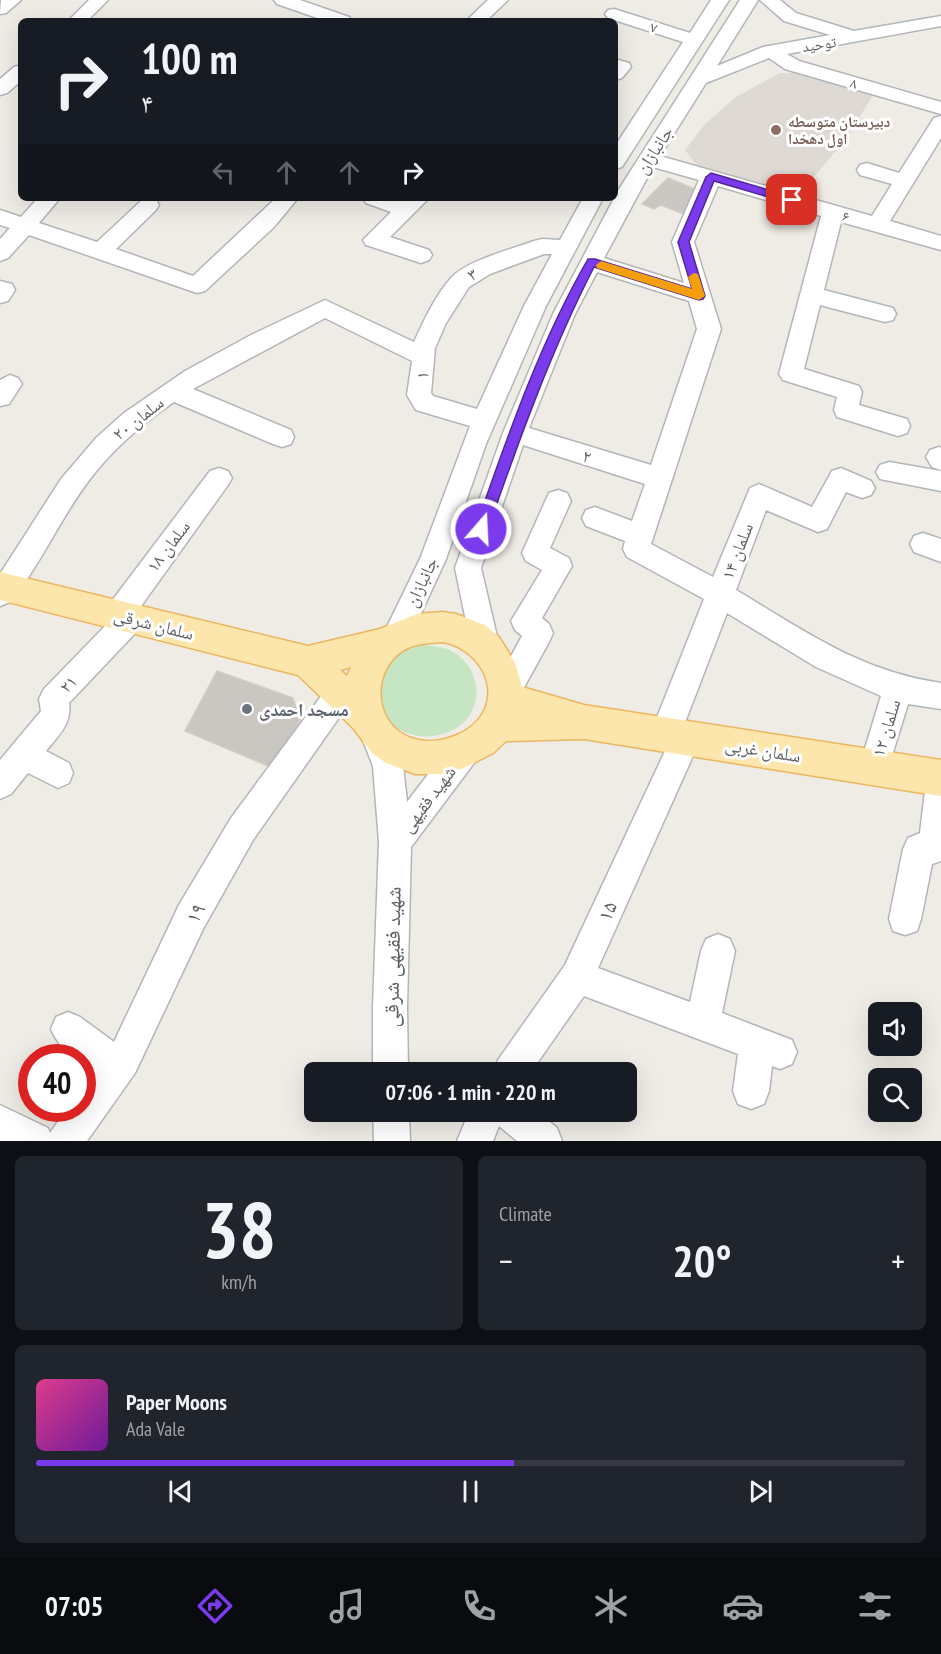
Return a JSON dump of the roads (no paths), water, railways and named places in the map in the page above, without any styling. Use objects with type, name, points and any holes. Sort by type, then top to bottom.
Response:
[{"type":"main road","name":"سلمان شرقی","points":[[2,589],[308,662]]},
{"type":"main road","points":[[442,627],[465,632],[485,645],[501,667],[503,705],[483,741],[463,753],[439,759],[415,757],[393,748],[308,662],[392,639],[418,628],[442,627]]},
{"type":"main road","points":[[371,725],[361,697],[364,676],[373,657],[392,639]]},
{"type":"main road","name":"سلمان غربی","points":[[503,705],[584,722],[941,778]]},
{"type":"street","points":[[0,9],[12,0]]},
{"type":"street","points":[[80,18],[99,0]]},
{"type":"street","points":[[283,0],[313,4],[338,18]]},
{"type":"street","points":[[478,18],[499,0]]},
{"type":"street","name":"جانبازان","points":[[618,152],[624,131],[694,40],[720,0]]},
{"type":"street","name":"جانبازان","points":[[622,187],[648,159],[749,0]]},
{"type":"street","points":[[769,0],[789,17],[855,38]]},
{"type":"street","name":"۷","points":[[614,14],[694,40]]},
{"type":"street","name":"توحید","points":[[700,79],[770,51],[855,38],[941,21]]},
{"type":"street","points":[[921,25],[941,31]]},
{"type":"street","name":"۸","points":[[770,51],[792,65],[941,108]]},
{"type":"street","points":[[0,89],[18,74]]},
{"type":"street","points":[[877,225],[941,122]]},
{"type":"street","name":"۶","points":[[648,159],[941,243]]},
{"type":"street","points":[[867,170],[904,181]]},
{"type":"street","points":[[711,177],[683,242],[709,329],[636,549],[799,642],[879,683],[941,696]]},
{"type":"street","points":[[0,253],[47,201]]},
{"type":"street","points":[[0,217],[197,285],[266,222],[285,201]]},
{"type":"street","points":[[392,201],[412,204]]},
{"type":"street","name":"جانبازان","points":[[392,639],[433,559],[484,421],[535,306],[591,201]]},
{"type":"street","name":"جانبازان","points":[[485,645],[468,568],[515,433],[564,314],[591,262],[616,201]]},
{"type":"street","points":[[412,204],[374,240],[421,255]]},
{"type":"street","points":[[100,252],[149,205]]},
{"type":"street","points":[[833,212],[791,374],[850,392],[846,410],[898,426]]},
{"type":"street","name":"۳","points":[[424,357],[423,348],[435,321],[461,281],[482,269],[542,246],[566,248]]},
{"type":"street","points":[[591,262],[699,296]]},
{"type":"street","points":[[0,289],[4,290],[0,295]]},
{"type":"street","points":[[812,295],[885,314]]},
{"type":"street","name":"۱","points":[[325,308],[424,357],[419,395],[425,403],[484,421]]},
{"type":"street","name":"سلمان ۲۰","points":[[2,589],[81,472],[118,430],[186,381],[325,308]]},
{"type":"street","points":[[173,391],[282,437]]},
{"type":"street","name":"۲","points":[[515,433],[660,478]]},
{"type":"street","points":[[889,472],[940,466]]},
{"type":"street","name":"سلمان ۱۸","points":[[124,617],[219,478]]},
{"type":"street","name":"سلمان ۱۴","points":[[676,736],[720,595],[759,495],[818,521],[841,478],[862,488]]},
{"type":"street","points":[[503,705],[539,633],[525,621],[559,566],[535,553],[558,501]]},
{"type":"street","points":[[595,518],[641,536]]},
{"type":"street","name":"۲۱","points":[[0,784],[56,715],[54,699],[124,617]]},
{"type":"street","name":"سلمان ۱۲","points":[[874,768],[898,688]]},
{"type":"street","name":"۱۹","points":[[64,1141],[118,1068],[192,917],[242,829],[340,693]]},
{"type":"street","name":"شهید فقیهی","points":[[371,725],[388,766],[395,842]]},
{"type":"street","name":"۱۵","points":[[517,1062],[577,977],[676,736]]},
{"type":"street","name":"شهید فقیهی","points":[[395,842],[463,753]]},
{"type":"street","points":[[24,755],[58,773]]},
{"type":"street","points":[[905,920],[919,849],[934,848],[941,783]]},
{"type":"street","name":"شهید فقیهی شرقی","points":[[391,1062],[390,1007],[395,842]]},
{"type":"street","points":[[703,1023],[718,951]]},
{"type":"street","points":[[577,977],[768,1047],[751,1091]]},
{"type":"street","points":[[68,1029],[118,1068]]},
{"type":"street","points":[[392,1122],[392,1141]]},
{"type":"street","points":[[475,1141],[483,1122]]},
{"type":"street","points":[[522,1122],[544,1141]]},
{"type":"street","points":[[0,1123],[35,1141]]},
{"type":"place","name":"دبیرستان متوسطه اول دهخدا","points":[[776,130]]},
{"type":"place","name":"مسجد احمدی","points":[[247,709]]}]
